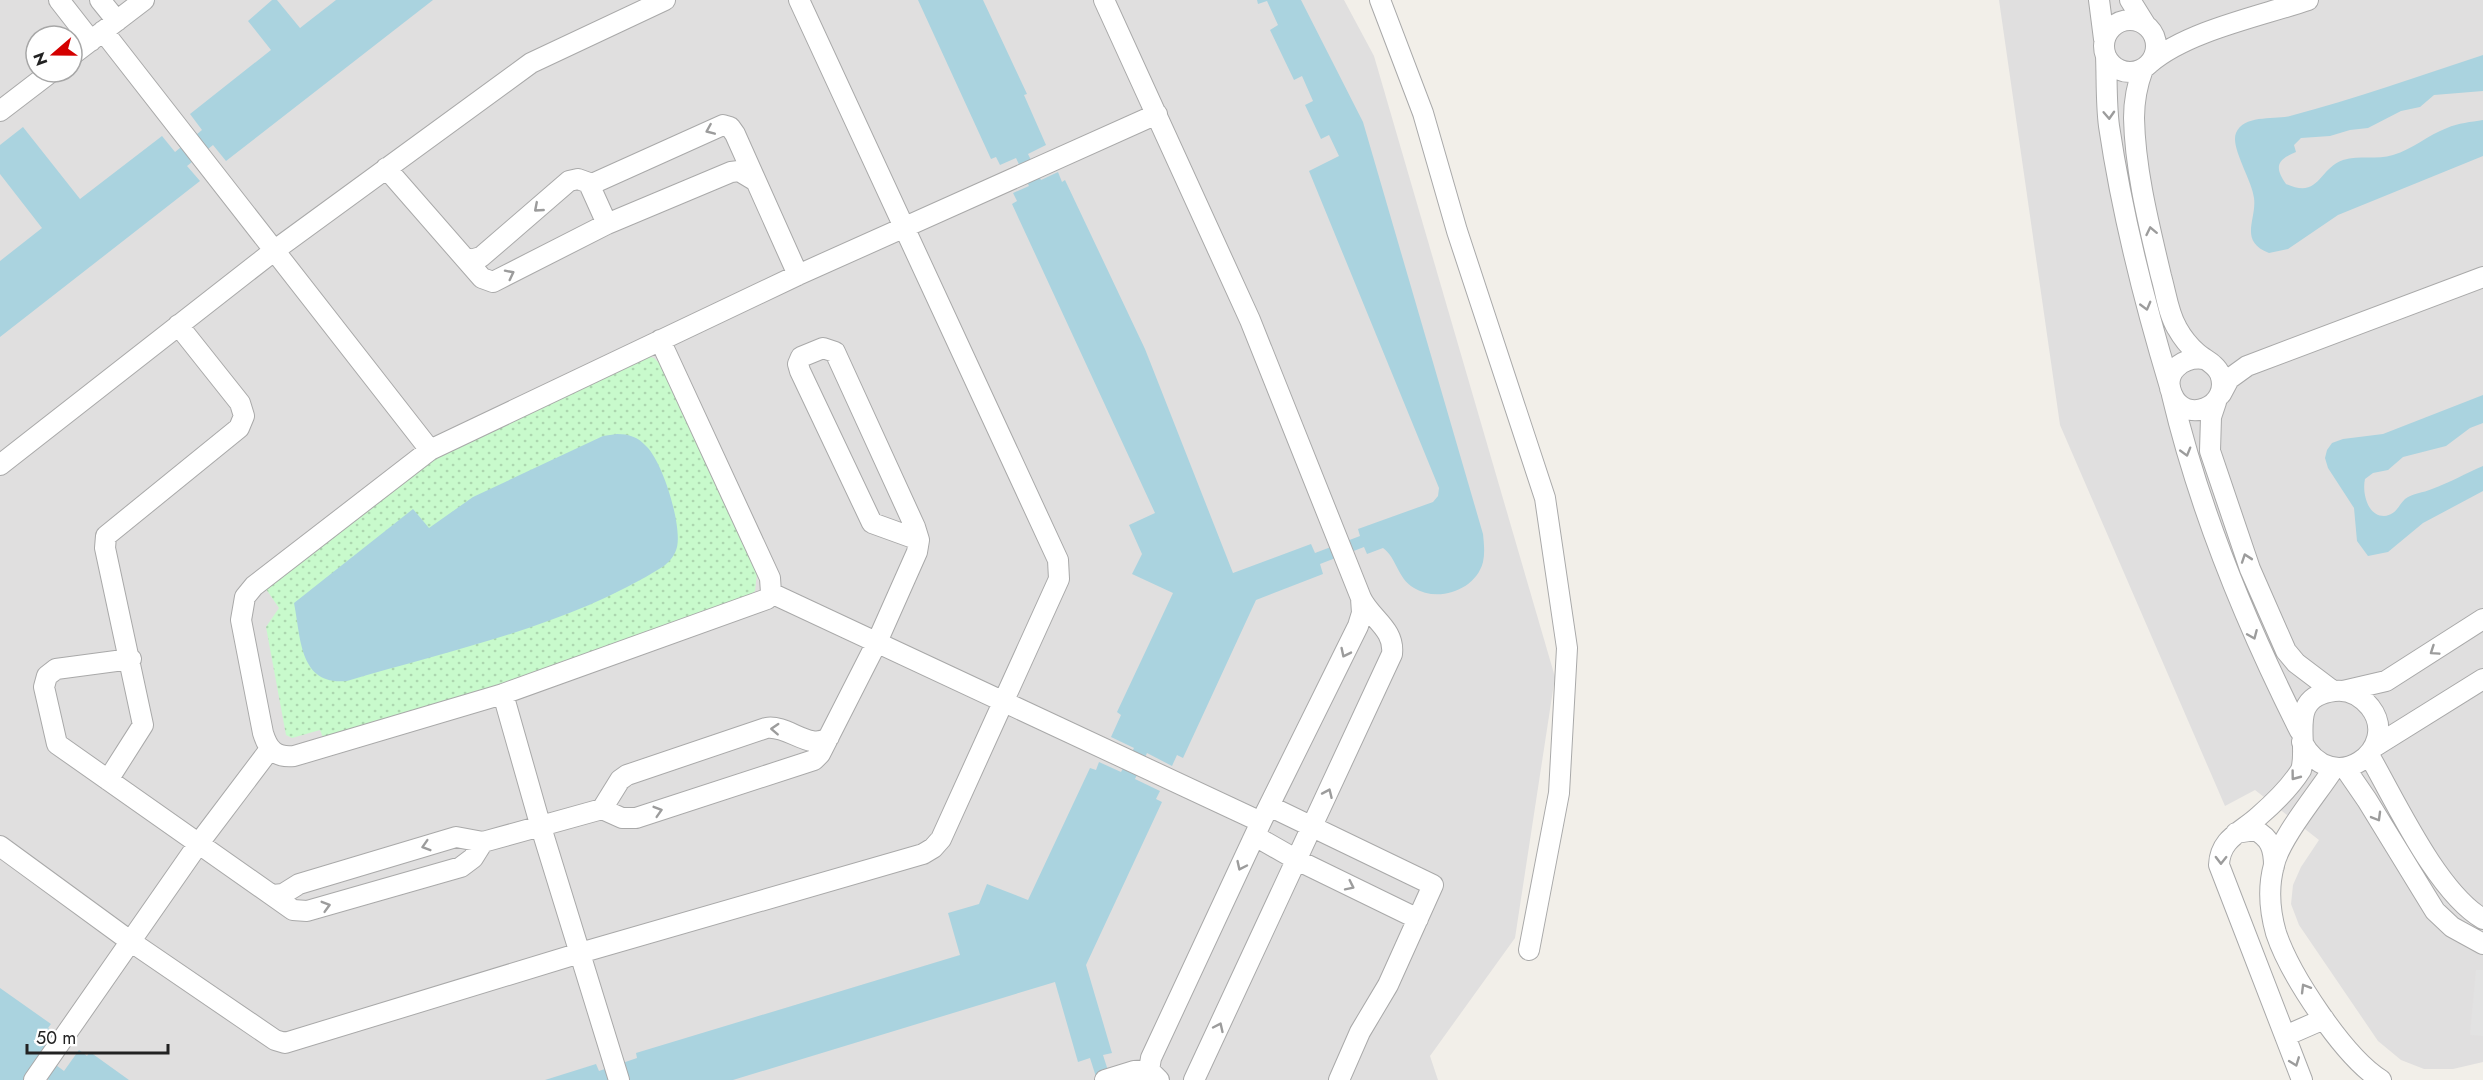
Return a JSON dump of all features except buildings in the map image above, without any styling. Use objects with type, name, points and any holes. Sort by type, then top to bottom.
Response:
[{"type":"street","points":[[58,0],[104,31],[430,450]]},
{"type":"street","points":[[100,0],[104,31]]},
{"type":"street","points":[[84,47],[144,0]]},
{"type":"street","points":[[0,465],[275,250],[531,63],[665,0]]},
{"type":"street","points":[[0,846],[130,941],[275,1040],[285,1043],[580,953],[923,854],[933,848],[941,839],[1059,579],[1059,560],[906,226],[799,0]]},
{"type":"street","points":[[1104,0],[1250,320],[1337,532],[1361,598],[1369,612],[1390,634],[1393,644],[1392,654],[1314,826],[1194,1080]]},
{"type":"street","points":[[1380,0],[1423,113],[1457,231],[1545,498],[1567,648],[1559,793],[1529,950]]},
{"type":"street","points":[[2099,0],[2105,48],[2109,124],[2125,213],[2145,302],[2171,391],[2186,454],[2228,573],[2262,656],[2301,737],[2315,760],[2339,768],[2354,766],[2371,751],[2483,679]]},
{"type":"street","points":[[2130,0],[2149,28],[2156,47],[2138,82],[2134,116],[2150,231],[2173,322],[2182,336],[2207,361],[2221,377],[2218,398],[2209,407],[2192,411],[2184,408],[2171,391],[2170,378],[2179,364],[2187,359],[2207,361],[2224,368],[2247,366]]},
{"type":"street","points":[[2105,48],[2118,69],[2135,72],[2169,49],[2191,39],[2308,0]]},
{"type":"street","points":[[2105,48],[2114,25],[2129,19],[2175,39],[2191,39]]},
{"type":"street","points":[[0,111],[35,84]]},
{"type":"street","points":[[660,340],[770,578],[771,593],[761,603],[503,694],[294,756],[277,755],[270,749],[263,733],[241,620],[246,597],[254,586],[430,450],[660,340],[798,275],[1157,114]]},
{"type":"street","points":[[588,184],[723,125],[730,127],[798,275]]},
{"type":"street","points":[[386,168],[482,278],[493,282],[607,224],[731,172],[739,171],[754,180]]},
{"type":"street","points":[[464,257],[470,260],[481,257],[569,181],[578,179],[588,184],[607,224]]},
{"type":"street","points":[[2483,277],[2247,366],[2229,379],[2218,398],[2211,417],[2210,451],[2259,590],[2286,651],[2295,663],[2338,691],[2363,699],[2372,709],[2377,728],[2371,751],[2442,881],[2465,908],[2483,919]]},
{"type":"street","points":[[108,780],[143,725],[131,659],[105,548],[106,536],[239,428],[244,416],[240,403],[178,325]]},
{"type":"street","points":[[273,895],[283,894],[299,884],[456,837],[483,842],[540,824],[602,809],[622,818],[636,818],[807,764],[820,754],[876,642],[917,552],[919,540],[835,352],[824,348],[801,357],[798,364],[800,371],[872,523],[919,540]]},
{"type":"street","points":[[771,593],[1262,821],[1314,826],[1433,885],[1339,1080]]},
{"type":"street","points":[[1114,1077],[1154,1075],[1151,1058],[1262,821],[1358,626],[1362,613],[1361,598]]},
{"type":"street","points":[[2302,1080],[2219,865],[2223,846],[2234,834],[2259,816],[2297,777],[2304,762],[2301,737],[2306,709],[2322,694],[2371,686],[2393,678],[2483,619]]},
{"type":"street","points":[[131,659],[56,669],[44,680],[52,733],[57,744],[293,910],[307,911],[461,867],[473,858],[483,842]]},
{"type":"street","points":[[503,694],[540,824],[619,1080]]},
{"type":"street","points":[[602,809],[620,780],[627,775],[766,728],[784,728],[813,742],[824,741],[829,737]]},
{"type":"street","points":[[34,1080],[199,843],[270,749]]},
{"type":"street","points":[[2339,768],[2278,853],[2270,894],[2272,912],[2283,948],[2324,1019],[2356,1060],[2377,1079]]},
{"type":"street","points":[[2339,768],[2367,800],[2422,894],[2452,927],[2483,944]]},
{"type":"street","points":[[1262,821],[1297,860],[1418,919]]},
{"type":"street","points":[[2234,834],[2249,829],[2262,834],[2271,845],[2274,866]]},
{"type":"street","points":[[2422,894],[2442,881]]},
{"type":"street","points":[[2255,959],[2283,948]]},
{"type":"street","points":[[2285,1036],[2324,1019]]},
{"type":"shaded area","points":[[0,0],[1344,0],[1374,56],[1555,677],[1515,938],[1430,1056],[1438,1080],[0,1080]]},
{"type":"shaded area","points":[[1999,0],[2483,0],[2483,1062],[2453,1069],[2424,1069],[2401,1060],[2378,1041],[2299,925],[2291,904],[2293,885],[2301,867],[2319,840],[2255,790],[2225,806],[2060,425]]},
{"type":"shaded area","points":[[2476,970],[2483,970],[2483,1036],[2470,1035]]},
{"type":"green space","points":[[647,356],[659,363],[757,573],[755,591],[750,596],[509,681],[324,740],[320,730],[292,738],[286,735],[266,627],[279,608],[266,589],[418,470],[454,445]]},
{"type":"water","points":[[272,0],[277,0],[300,28],[336,0],[433,0],[226,161],[213,145],[187,166],[200,181],[0,337],[0,261],[42,228],[0,174],[0,145],[23,127],[80,199],[162,136],[175,152],[202,130],[190,114],[271,50],[248,21]]},
{"type":"water","points":[[918,0],[983,0],[1027,94],[1024,95],[1046,145],[1028,154],[1041,180],[1058,172],[1062,182],[1065,180],[1145,349],[1233,573],[1311,544],[1315,553],[1360,536],[1358,529],[1433,502],[1438,496],[1439,488],[1309,171],[1339,156],[1329,135],[1321,139],[1305,105],[1313,101],[1302,76],[1294,80],[1270,30],[1278,25],[1267,1],[1258,4],[1257,0],[1301,0],[1363,122],[1483,534],[1483,562],[1473,580],[1464,586],[1445,594],[1434,594],[1408,584],[1388,552],[1383,548],[1367,554],[1364,547],[1320,564],[1323,574],[1256,600],[1183,758],[1177,755],[1172,766],[1147,753],[1135,779],[1160,791],[1156,799],[1162,802],[1086,965],[1112,1053],[1103,1055],[1111,1080],[1097,1080],[1090,1058],[1078,1062],[1055,982],[733,1080],[545,1080],[596,1064],[599,1071],[637,1058],[636,1053],[960,955],[948,913],[979,904],[987,884],[1028,900],[1090,768],[1096,770],[1099,762],[1121,772],[1134,748],[1111,737],[1121,715],[1117,712],[1173,593],[1132,574],[1142,554],[1129,525],[1155,513],[1012,204],[1017,201],[1013,193],[1029,186],[1016,158],[1000,165],[996,157],[991,159]]},
{"type":"water","points":[[2483,55],[2483,91],[2434,95],[2420,107],[2401,111],[2368,128],[2330,136],[2301,138],[2294,145],[2296,152],[2281,161],[2279,169],[2286,184],[2306,188],[2343,160],[2393,155],[2451,126],[2483,120],[2483,156],[2338,215],[2288,249],[2269,253],[2254,242],[2251,229],[2254,198],[2235,139],[2240,127],[2252,120],[2290,116],[2339,102]]},
{"type":"water","points":[[2483,395],[2483,423],[2470,428],[2446,446],[2403,457],[2388,470],[2373,473],[2365,479],[2364,484],[2365,496],[2370,508],[2378,515],[2384,516],[2394,512],[2408,497],[2438,487],[2483,466],[2483,491],[2423,523],[2388,552],[2368,556],[2357,541],[2354,508],[2328,468],[2325,458],[2332,443],[2343,439],[2383,434]]},
{"type":"water","points":[[617,434],[640,440],[652,454],[665,479],[674,510],[678,537],[675,552],[664,566],[589,605],[510,634],[469,646],[347,681],[331,681],[319,676],[311,668],[301,644],[294,603],[413,509],[429,528],[473,497],[603,436]]},
{"type":"water","points":[[0,988],[51,1024],[48,1028],[55,1034],[41,1054],[64,1071],[79,1050],[87,1056],[90,1052],[129,1080],[49,1080],[32,1067],[23,1080],[0,1080]]}]
